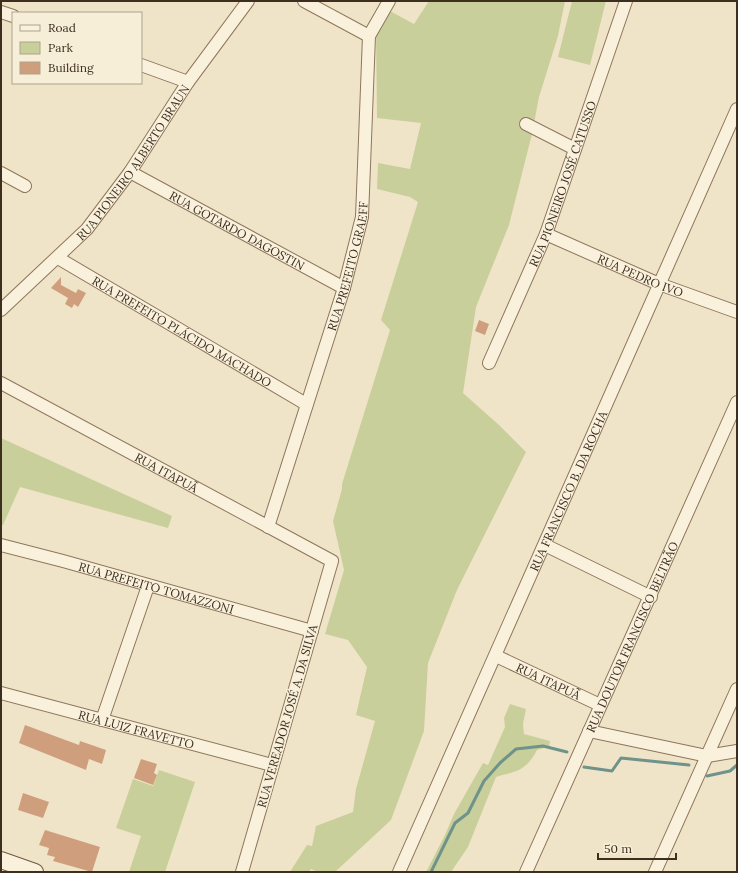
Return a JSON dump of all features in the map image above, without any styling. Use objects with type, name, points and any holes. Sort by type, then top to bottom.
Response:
[{"type":"main road","points":[[1,860],[17,864],[35,872]]},
{"type":"street","name":"RUA PIONEIRO ALBERTO BRAUN","points":[[1,310],[87,230],[130,172],[188,82],[248,1]]},
{"type":"street","points":[[304,1],[368,36]]},
{"type":"street","name":"RUA PREFEITO GRAEFF","points":[[268,527],[344,288],[362,217],[368,36],[389,1]]},
{"type":"street","name":"RUA PIONEIRO JOSÉ CATUSSO","points":[[489,363],[546,234],[626,1]]},
{"type":"street","points":[[1,12],[12,16]]},
{"type":"street","points":[[142,65],[188,82]]},
{"type":"street","name":"RUA FRANCISCO B. DA ROCHA","points":[[399,872],[496,656],[737,109]]},
{"type":"street","points":[[526,124],[575,149]]},
{"type":"street","name":"RUA GOTARDO DAGOSTIN","points":[[130,172],[344,288]]},
{"type":"street","points":[[1,173],[25,186]]},
{"type":"street","name":"RUA PEDRO IVO","points":[[546,234],[659,284],[737,312]]},
{"type":"street","name":"RUA PREFEITO PLÁCIDO MACHADO","points":[[58,258],[306,404]]},
{"type":"street","name":"RUA ITAPUÃ","points":[[1,383],[332,561]]},
{"type":"street","name":"RUA DOUTOR FRANCISCO BELTRÃO","points":[[526,872],[600,705],[651,597],[737,402]]},
{"type":"street","name":"RUA PREFEITO TOMAZZONI","points":[[1,545],[312,631]]},
{"type":"street","points":[[545,545],[651,597]]},
{"type":"street","name":"RUA VEREADOR JOSÉ A. DA SILVA","points":[[242,872],[332,561]]},
{"type":"street","points":[[102,720],[148,586]]},
{"type":"street","name":"RUA ITAPUÃ","points":[[496,656],[600,705]]},
{"type":"street","points":[[655,872],[737,689]]},
{"type":"street","name":"RUA LUIZ FRAVETTO","points":[[1,693],[272,765]]},
{"type":"street","points":[[589,731],[707,756],[737,750]]},
{"type":"street","points":[[1,866],[17,864]]},
{"type":"green space","points":[[429,1],[565,1],[558,36],[539,97],[532,134],[509,225],[476,307],[463,393],[499,425],[526,452],[457,590],[428,663],[424,731],[391,820],[335,872],[318,872],[311,869],[309,872],[290,872],[307,845],[312,846],[316,826],[353,812],[356,789],[375,721],[356,715],[367,667],[348,640],[325,634],[344,570],[333,521],[342,484],[390,330],[381,320],[418,202],[410,197],[377,189],[378,163],[410,169],[421,123],[377,118],[376,31],[388,10],[414,24]]},
{"type":"green space","points":[[572,1],[606,1],[590,65],[558,57]]},
{"type":"green space","points":[[1,438],[172,516],[168,528],[20,487],[3,525],[1,525]]},
{"type":"green space","points":[[510,704],[526,709],[523,724],[524,734],[550,741],[549,748],[537,750],[529,762],[520,769],[496,777],[468,847],[451,872],[426,872],[454,814],[483,763],[488,765],[505,727],[504,718]]},
{"type":"green space","points":[[159,770],[195,782],[165,872],[129,872],[141,836],[116,828],[133,779],[153,786]]},
{"type":"building","points":[[61,277],[61,285],[76,293],[78,289],[86,293],[78,307],[74,304],[72,308],[65,304],[68,298],[51,288]]},
{"type":"building","points":[[479,320],[489,324],[485,335],[475,331]]},
{"type":"building","points":[[25,725],[79,745],[80,741],[106,750],[102,764],[89,759],[86,770],[19,743]]},
{"type":"building","points":[[141,759],[157,764],[154,773],[157,775],[153,785],[134,778]]},
{"type":"building","points":[[23,793],[49,802],[43,818],[18,810]]},
{"type":"building","points":[[45,830],[100,847],[92,872],[53,861],[55,857],[47,855],[49,848],[39,845]]},
{"type":"waterway","points":[[431,872],[455,823],[468,813],[484,781],[500,763],[516,749],[543,746],[567,752]]},
{"type":"waterway","points":[[584,767],[612,771],[621,758],[689,765]]},
{"type":"waterway","points":[[707,776],[730,771],[737,765]]}]
